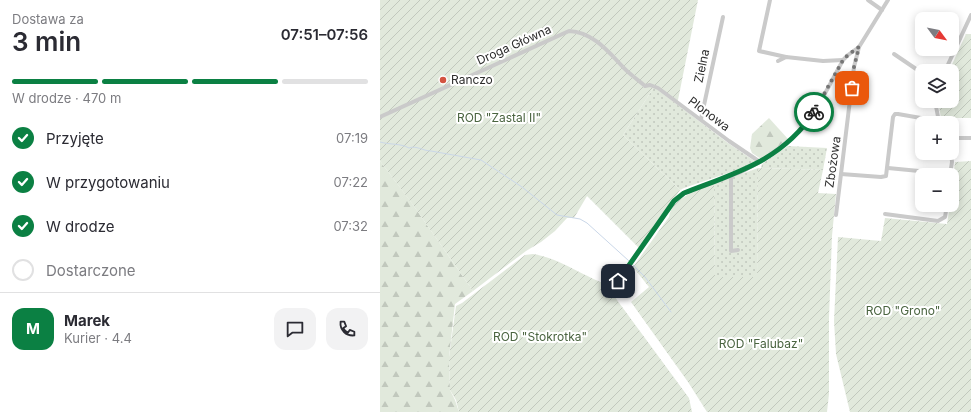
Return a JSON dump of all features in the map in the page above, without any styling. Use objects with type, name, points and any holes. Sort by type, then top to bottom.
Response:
[{"type":"street","points":[[770,0],[759,51],[786,57],[823,61],[843,60]]},
{"type":"street","points":[[868,0],[882,10]]},
{"type":"street","name":"Zbożowa","points":[[836,215],[854,67],[859,47],[888,0]]},
{"type":"street","points":[[948,64],[971,15]]},
{"type":"street","name":"Zielna","points":[[701,119],[722,17]]},
{"type":"street","name":"Droga Główna","points":[[380,117],[569,31],[585,34],[593,39],[614,56],[622,66],[645,86]]},
{"type":"street","points":[[618,281],[674,201],[680,196],[760,162],[801,130],[817,107],[843,60],[859,47]]},
{"type":"street","points":[[894,54],[915,68]]},
{"type":"street","points":[[778,61],[786,57]]},
{"type":"street","name":"Plonowa","points":[[645,86],[650,85],[658,88],[729,141],[760,162]]},
{"type":"street","points":[[841,174],[881,178],[886,176],[893,115],[898,114],[915,117]]},
{"type":"street","points":[[959,138],[971,138]]},
{"type":"street","points":[[888,168],[915,171]]},
{"type":"street","points":[[731,175],[731,251],[738,250]]},
{"type":"street","points":[[885,214],[938,221],[946,215],[946,212]]},
{"type":"green space","name":"ROD \"Zastal II\"","points":[[380,0],[698,0],[678,100],[676,103],[654,87],[623,135],[680,190],[640,249],[587,196],[574,218],[567,218],[555,231],[541,242],[526,251],[473,291],[413,205],[380,161]]},
{"type":"green space","points":[[966,34],[971,34],[971,118],[959,118],[959,116],[941,116],[939,108],[959,108],[959,64],[952,64],[956,56],[959,56],[959,49]]},
{"type":"green space","points":[[654,87],[728,143],[756,162],[680,190],[623,135]]},
{"type":"green space","points":[[769,118],[788,139],[761,159],[752,153],[750,148],[752,134]]},
{"type":"green space","points":[[788,146],[827,148],[823,170],[761,168],[762,164]]},
{"type":"green space","points":[[380,161],[411,202],[473,291],[455,304],[449,357],[450,390],[459,412],[380,412]]},
{"type":"green space","name":"ROD \"Grono\"","points":[[971,161],[971,412],[850,412],[836,354],[834,321],[838,237],[881,241],[885,218],[947,224],[949,212],[959,212],[959,168],[954,168],[955,162]]},
{"type":"green space","points":[[758,168],[757,277],[715,277],[714,184]]},
{"type":"green space","name":"ROD \"Falubaz\"","points":[[758,168],[823,170],[818,193],[836,194],[832,236],[829,318],[829,394],[827,412],[707,412],[688,382],[631,302],[649,287],[633,267],[669,217],[675,204],[687,195],[714,184],[715,277],[757,277]]},
{"type":"green space","name":"ROD \"Stokrotka\"","points":[[533,254],[543,256],[563,264],[612,286],[612,292],[617,300],[689,398],[692,412],[459,412],[456,400],[450,390],[449,357],[456,306],[525,255]]},
{"type":"waterway","points":[[380,142],[481,160],[522,187],[557,215],[580,219],[587,223],[629,261]]},
{"type":"waterway","points":[[633,265],[645,277],[671,312]]},
{"type":"way so far","points":[[814,112],[843,60],[859,47],[854,67],[852,88]]},
{"type":"place","name":"Ranczo","points":[[443,80]]},
{"type":"route","points":[[618,281],[630,266],[674,201],[684,193],[741,172],[760,162],[796,135],[814,112]]}]
